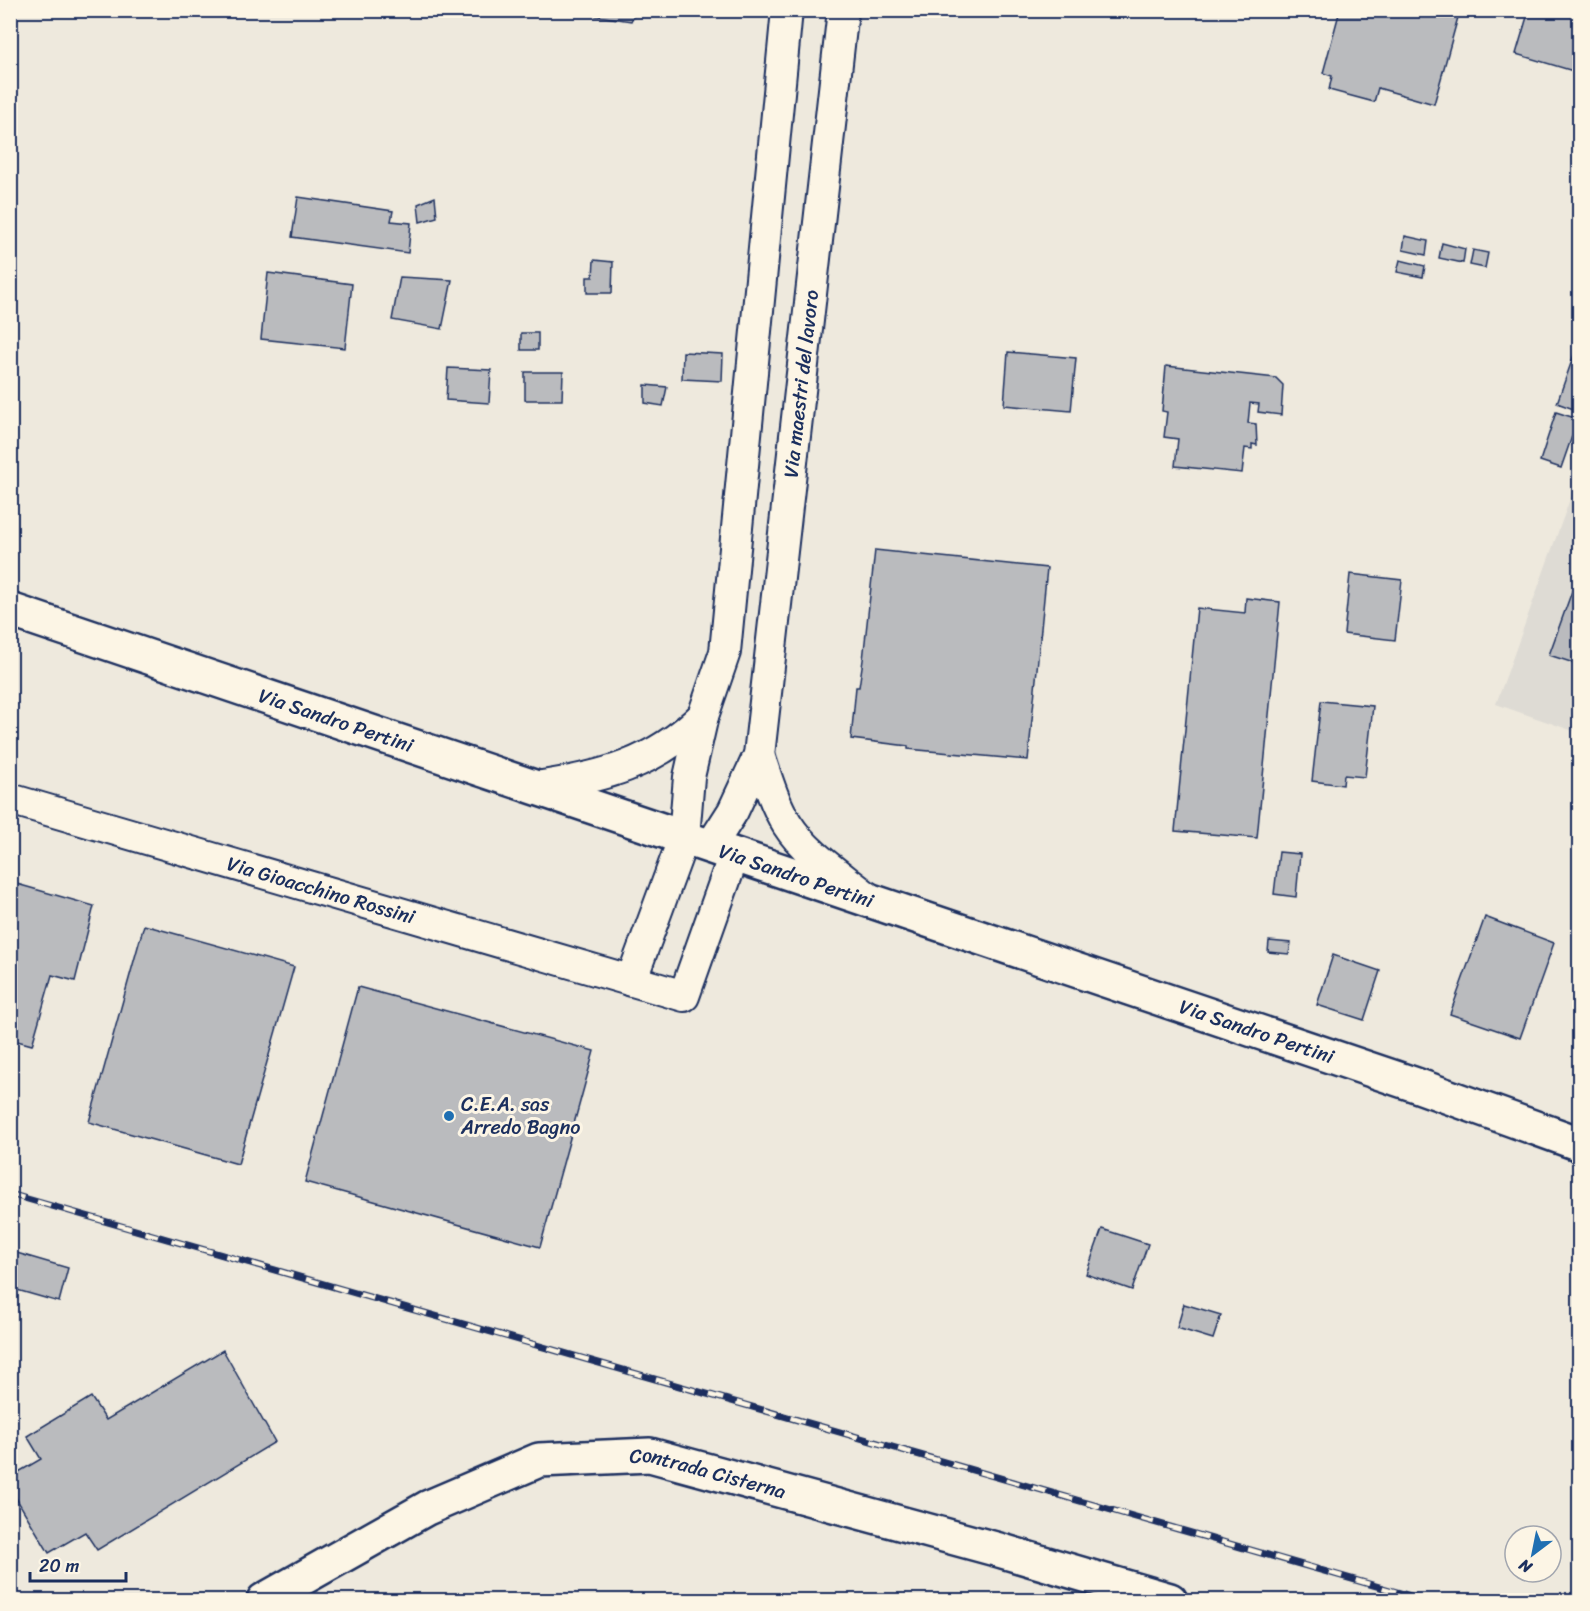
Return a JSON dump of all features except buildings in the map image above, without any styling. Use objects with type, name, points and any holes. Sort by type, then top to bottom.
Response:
[{"type":"main road","name":"Via Sandro Pertini","points":[[10,610],[1416,1085],[1580,1144]]},
{"type":"main road","name":"Contrada Cisterna","points":[[264,1600],[427,1508],[539,1460],[650,1455],[999,1550],[1170,1600]]},
{"type":"street","points":[[631,981],[709,846],[689,777],[703,716],[725,652],[787,10]]},
{"type":"street","name":"Via maestri del lavoro","points":[[709,846],[734,811],[759,755],[843,10]]},
{"type":"street","points":[[536,787],[586,780],[637,763],[680,739],[703,716]]},
{"type":"street","name":"Via maestri del lavoro","points":[[759,755],[771,794],[788,826],[810,850],[872,901]]},
{"type":"street","name":"Via Gioacchino Rossini","points":[[10,799],[684,996],[709,846]]},
{"type":"shaded area","points":[[1579,474],[1579,733],[1496,704]]},
{"type":"railway","points":[[10,1194],[1425,1600]]},
{"type":"place","name":"C.E.A. sas Arredo Bagno","points":[[449,1116]]}]
